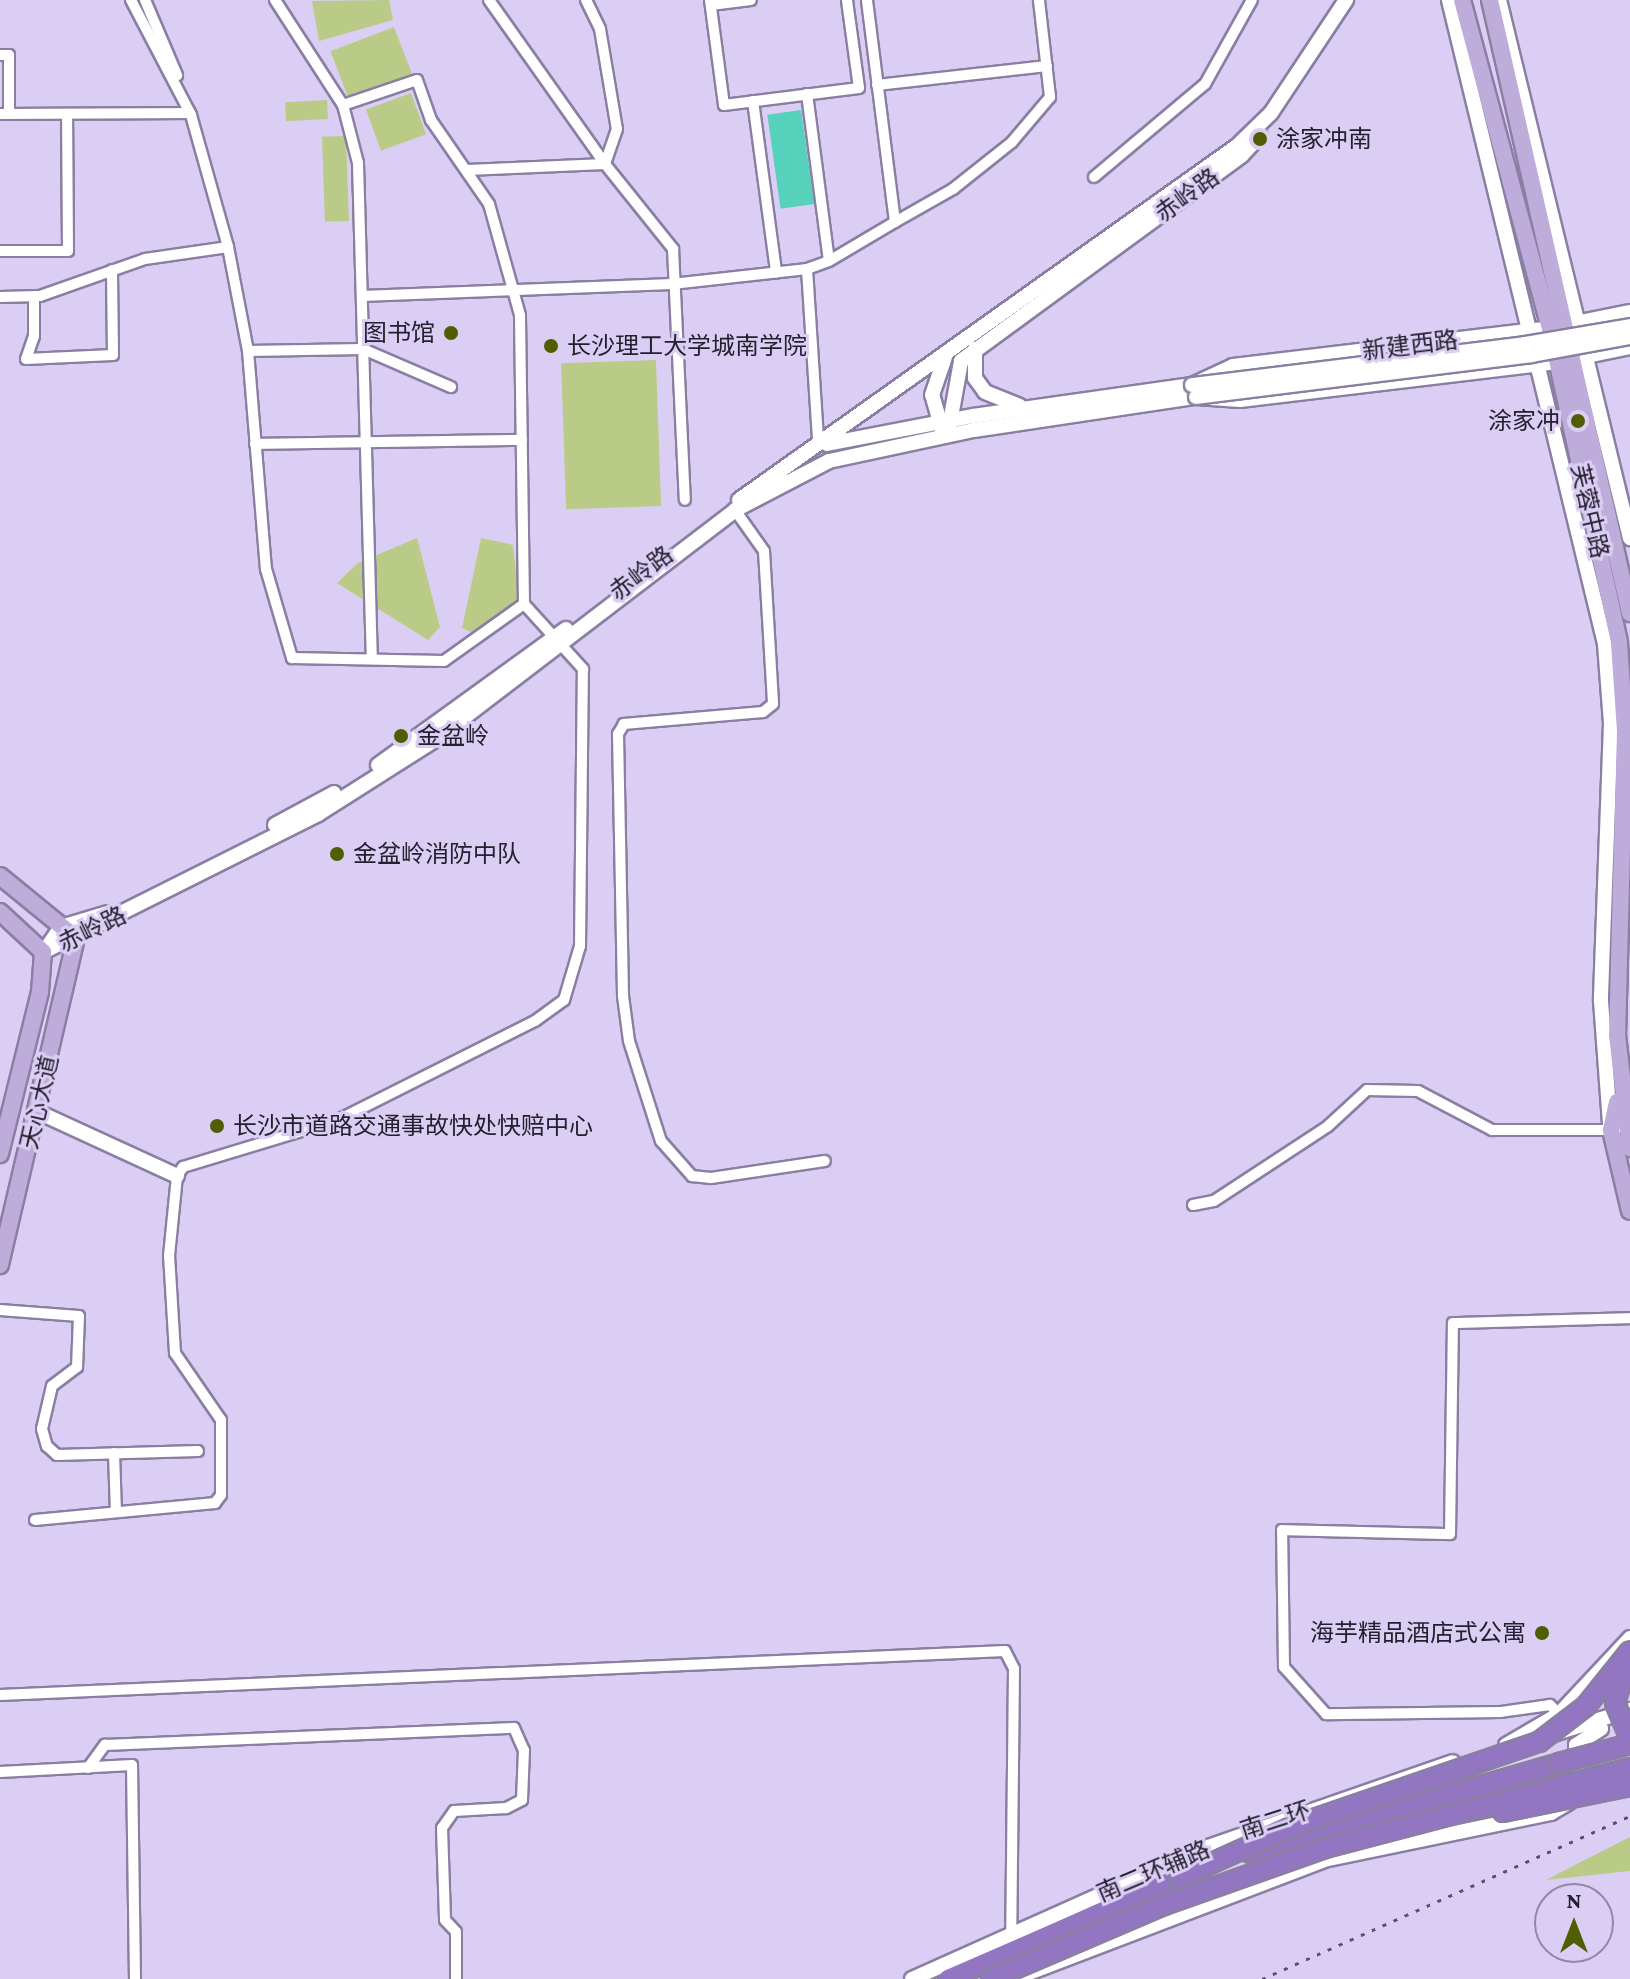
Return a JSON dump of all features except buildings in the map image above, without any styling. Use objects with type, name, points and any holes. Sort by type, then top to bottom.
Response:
[{"type":"highway","points":[[1630,1654],[1615,1703],[1630,1735]]},
{"type":"highway","points":[[1179,1878],[1307,1821],[1539,1742],[1586,1706],[1630,1654]]},
{"type":"highway","name":"南二环","points":[[948,1979],[1179,1878],[1395,1808],[1630,1744]]},
{"type":"highway","name":"南二环","points":[[991,1979],[1239,1877],[1394,1830],[1630,1768]]},
{"type":"highway","points":[[1394,1830],[1630,1786]]},
{"type":"main road","name":"赤岭路","points":[[43,952],[318,814],[436,739],[762,483],[945,357],[1237,146],[1271,113],[1346,0]]},
{"type":"main road","name":"赤岭路","points":[[43,952],[61,927],[98,918],[353,783],[556,643],[735,510],[829,461],[947,428],[961,361],[1242,155],[1285,109],[1355,0]]},
{"type":"main road","points":[[1449,0],[1597,603],[1609,680],[1601,1001],[1630,1211]]},
{"type":"main road","name":"芙蓉中路","points":[[1462,0],[1564,325]]},
{"type":"main road","name":"芙蓉中路","points":[[1490,0],[1630,613]]},
{"type":"main road","points":[[1499,0],[1564,325]]},
{"type":"main road","name":"新建西路","points":[[1194,391],[1233,366],[1530,330],[1630,312]]},
{"type":"main road","name":"新建西路","points":[[820,441],[947,428],[1630,326]]},
{"type":"main road","name":"新建西路","points":[[947,428],[1031,408],[1531,355],[1630,337]]},
{"type":"main road","name":"新建西路","points":[[1194,391],[1240,400],[1538,365],[1630,347]]},
{"type":"main road","points":[[975,349],[975,378],[985,392],[1001,402],[1031,408]]},
{"type":"main road","points":[[945,357],[932,395],[947,428]]},
{"type":"main road","points":[[1572,360],[1630,538]]},
{"type":"main road","name":"芙蓉中路","points":[[1572,360],[1622,669],[1619,1130]]},
{"type":"main road","points":[[0,876],[76,938]]},
{"type":"main road","points":[[0,912],[43,952]]},
{"type":"main road","name":"天心大道","points":[[0,1265],[76,938]]},
{"type":"main road","name":"天心大道","points":[[0,1154],[40,992],[43,952]]},
{"type":"main road","points":[[38,1112],[177,1176]]},
{"type":"main road","points":[[1619,1130],[1630,1148]]},
{"type":"main road","points":[[1506,1745],[1559,1714],[1630,1638]]},
{"type":"main road","name":"南二环辅路","points":[[912,1979],[1205,1848],[1506,1745],[1630,1713]]},
{"type":"main road","name":"南二环辅路","points":[[1013,1979],[1324,1860],[1551,1813],[1569,1802],[1578,1788],[1576,1745],[1630,1713]]},
{"type":"street","points":[[131,0],[191,115]]},
{"type":"street","points":[[145,0],[191,115],[228,247],[248,351],[266,569],[292,658],[444,661],[524,604]]},
{"type":"street","points":[[275,0],[343,105],[358,163],[372,659]]},
{"type":"street","points":[[489,0],[605,164],[673,249],[672,284],[685,500]]},
{"type":"street","points":[[586,0],[600,29],[617,129],[605,164]]},
{"type":"street","points":[[751,0],[710,2],[724,105],[859,88],[847,0]]},
{"type":"street","points":[[867,0],[895,222]]},
{"type":"street","points":[[362,296],[672,284],[807,269],[829,261],[953,189],[1012,142],[1050,97],[1039,0]]},
{"type":"street","points":[[1094,177],[1205,84],[1252,0]]},
{"type":"street","points":[[0,55],[9,55],[4,86],[5,114],[191,115]]},
{"type":"street","points":[[877,85],[1047,66]]},
{"type":"street","points":[[35,1520],[215,1503],[223,1485],[221,1420],[175,1353],[169,1256],[177,1176],[183,1167],[338,1120],[535,1021],[564,1000],[580,946],[583,669],[556,643],[524,604],[520,315],[513,289],[489,204],[431,120],[417,80],[343,105]]},
{"type":"street","points":[[807,94],[829,261]]},
{"type":"street","points":[[753,101],[776,272]]},
{"type":"street","points":[[0,251],[68,251],[67,114]]},
{"type":"street","points":[[467,170],[605,164]]},
{"type":"street","points":[[0,297],[34,296],[145,259],[228,247]]},
{"type":"street","points":[[807,269],[820,441]]},
{"type":"street","points":[[34,296],[34,336],[26,359],[113,355],[112,270]]},
{"type":"street","points":[[248,351],[363,349],[451,387]]},
{"type":"street","points":[[255,444],[522,440]]},
{"type":"street","points":[[735,510],[764,551],[773,704],[763,712],[646,719],[624,724],[618,734],[623,996],[629,1041],[661,1141],[692,1176],[711,1178],[825,1161]]},
{"type":"street","points":[[1193,1205],[1214,1201],[1315,1134],[1367,1090],[1418,1091],[1492,1130],[1619,1130]]},
{"type":"street","points":[[0,1310],[79,1316],[77,1367],[52,1386],[42,1429],[47,1446],[57,1455],[198,1451]]},
{"type":"street","points":[[1559,1714],[1550,1705],[1501,1712],[1326,1714],[1284,1667],[1282,1530],[1450,1534],[1453,1323],[1630,1318]]},
{"type":"street","points":[[114,1453],[116,1512]]},
{"type":"street","points":[[0,1695],[1005,1651],[1014,1669],[1011,1934]]},
{"type":"street","points":[[88,1768],[105,1745],[514,1728],[524,1750],[522,1800],[506,1808],[454,1811],[442,1828],[445,1920],[456,1932],[456,1979]]},
{"type":"street","points":[[0,1772],[132,1765],[135,1979]]},
{"type":"shaded area","points":[[389,0],[393,20],[319,41],[312,1]]},
{"type":"shaded area","points":[[394,27],[413,76],[350,101],[331,51]]},
{"type":"shaded area","points":[[411,93],[426,134],[381,151],[366,109]]},
{"type":"shaded area","points":[[327,100],[328,119],[286,121],[285,102]]},
{"type":"shaded area","points":[[801,110],[814,204],[781,209],[767,115]]},
{"type":"shaded area","points":[[346,136],[349,221],[325,222],[322,137]]},
{"type":"shaded area","points":[[656,360],[661,506],[566,509],[561,363]]},
{"type":"shaded area","points":[[417,538],[440,627],[428,640],[337,583],[358,563]]},
{"type":"shaded area","points":[[481,538],[513,545],[519,602],[476,634],[462,628]]},
{"type":"shaded area","points":[[1630,1837],[1630,1871],[1546,1880],[1563,1871]]},
{"type":"railway","points":[[1262,1979],[1630,1816]]},
{"type":"place","name":"涂家冲南","points":[[1260,139]]},
{"type":"place","name":"图书馆","points":[[451,333]]},
{"type":"place","name":"长沙理工大学城南学院","points":[[551,346]]},
{"type":"place","name":"涂家冲","points":[[1578,421]]},
{"type":"place","name":"金盆岭","points":[[401,736]]},
{"type":"place","name":"金盆岭消防中队","points":[[337,854]]},
{"type":"place","name":"长沙市道路交通事故快处快赔中心","points":[[217,1126]]},
{"type":"place","name":"海芋精品酒店式公寓","points":[[1542,1633]]}]
